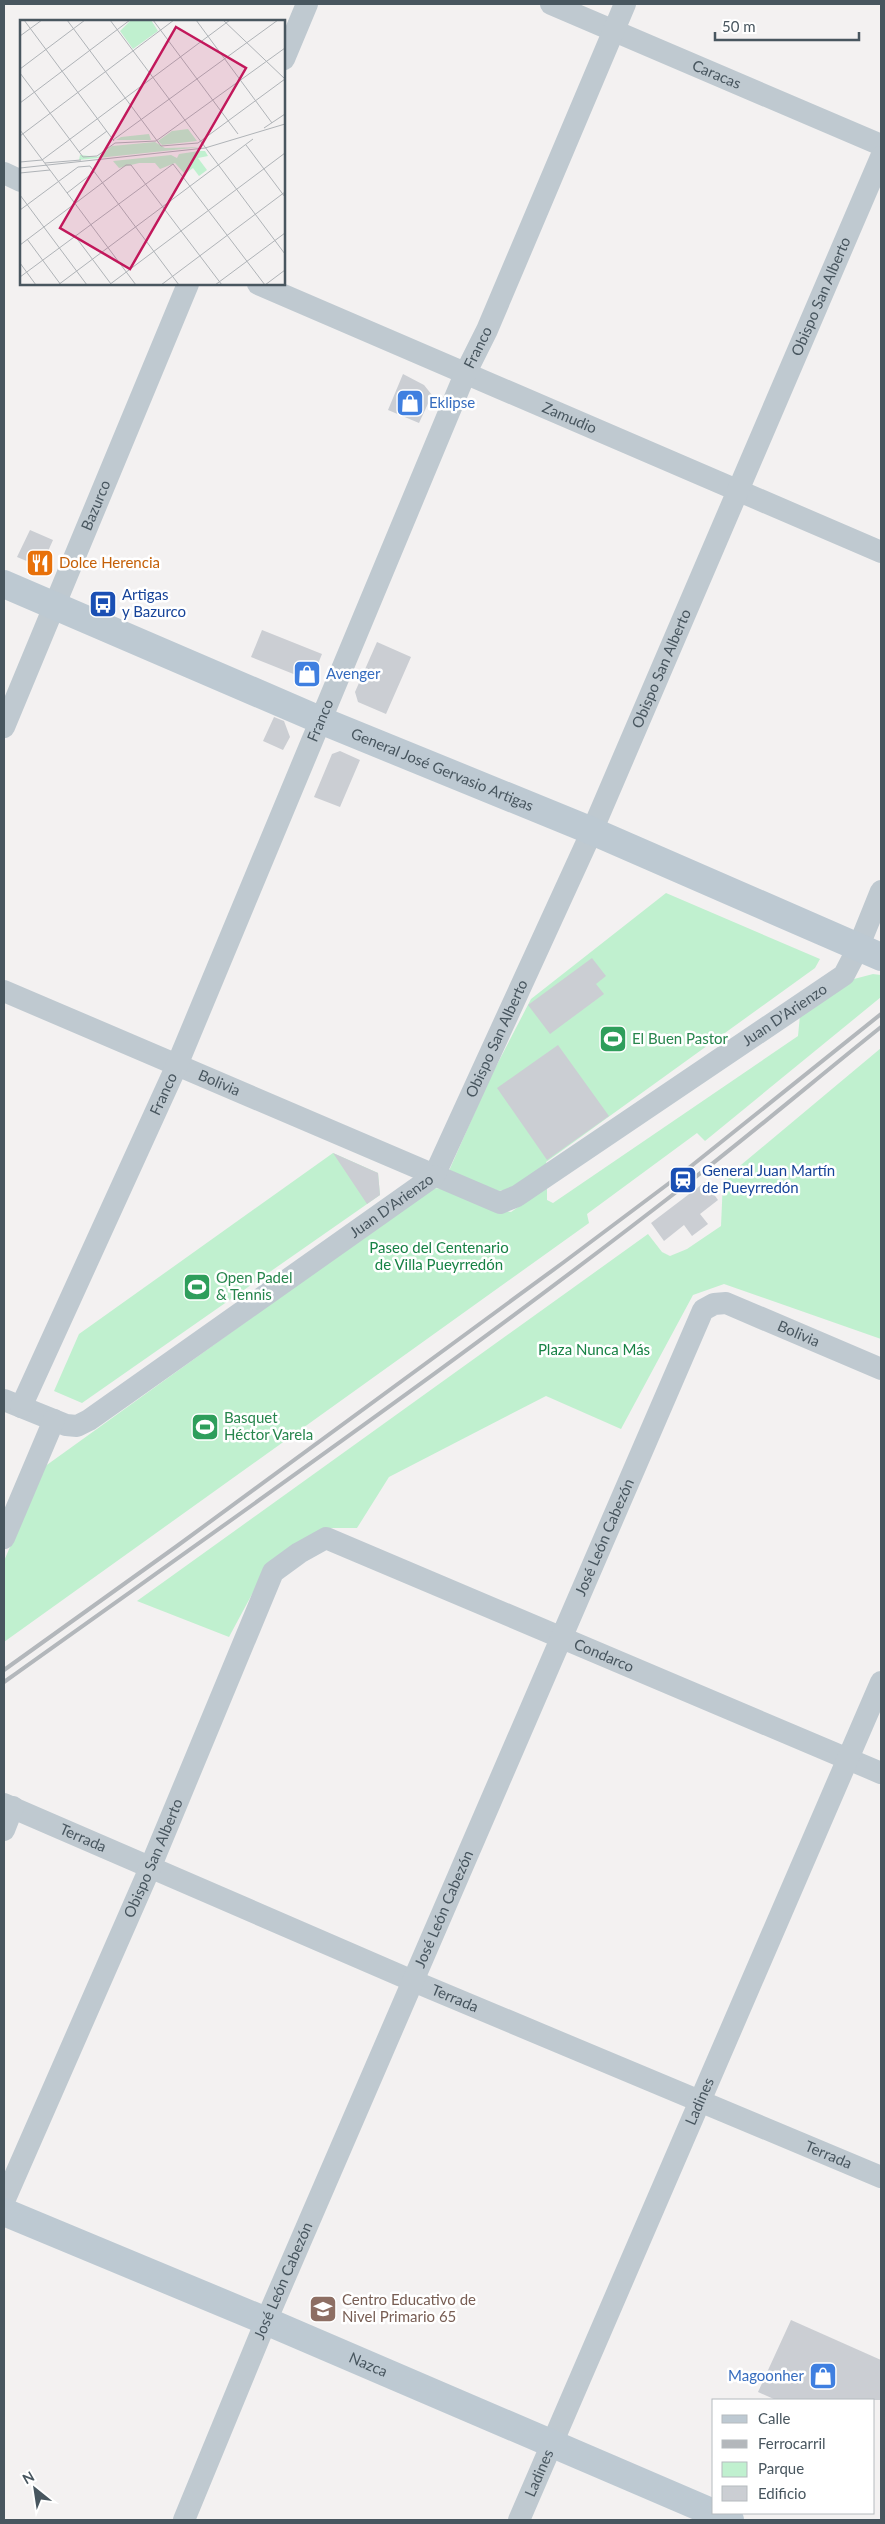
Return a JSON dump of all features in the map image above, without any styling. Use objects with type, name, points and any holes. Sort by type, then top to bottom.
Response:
[{"type":"street","points":[[285,57],[307,4]]},
{"type":"street","name":"Caracas","points":[[551,4],[881,145]]},
{"type":"street","name":"Franco","points":[[13,1403],[177,1065],[465,374],[487,330],[625,4]]},
{"type":"street","name":"Obispo San Alberto","points":[[434,1176],[592,831],[737,488],[881,157]]},
{"type":"street","points":[[4,173],[20,181]]},
{"type":"street","name":"Bazurco","points":[[4,727],[188,285]]},
{"type":"street","name":"Zamudio","points":[[260,285],[465,374],[737,488],[881,552]]},
{"type":"street","name":"General José Gervasio Artigas","points":[[4,584],[320,720],[592,831],[870,952]]},
{"type":"street","points":[[870,952],[881,891]]},
{"type":"street","name":"Juan D’Arienzo","points":[[54,1420],[77,1426],[89,1420],[434,1176],[500,1202],[517,1196],[844,974],[870,952]]},
{"type":"street","name":"Bolivia","points":[[4,992],[434,1176]]},
{"type":"street","name":"Bolivia","points":[[714,1304],[726,1303],[881,1369]]},
{"type":"street","name":"José León Cabezón","points":[[184,2520],[266,2321],[559,1639],[703,1310],[714,1304]]},
{"type":"street","points":[[4,1538],[54,1420],[13,1403]]},
{"type":"street","name":"Obispo San Alberto","points":[[4,2201],[150,1868],[273,1572],[299,1553],[326,1538]]},
{"type":"street","name":"Condarco","points":[[326,1538],[559,1639],[881,1774]]},
{"type":"street","name":"Ladines","points":[[519,2520],[881,1682]]},
{"type":"street","points":[[4,1830],[8,1805]]},
{"type":"street","name":"Terrada","points":[[8,1805],[413,1982],[701,2100],[881,2177]]},
{"type":"street","name":"Nazca","points":[[4,2212],[266,2321],[712,2512]]},
{"type":"street","name":"Nazca","points":[[716,2514],[730,2520]]},
{"type":"green space","name":"El Buen Pastor","points":[[666,893],[820,959],[815,968],[546,1162],[547,1164],[514,1188],[499,1191],[448,1173],[489,1080],[531,999]]},
{"type":"green space","name":"Paseo del Centenario de Villa Pueyrredón","points":[[873,974],[881,975],[881,997],[705,1141],[697,1133],[587,1214],[589,1223],[4,1642],[4,1561],[44,1467],[428,1191],[439,1188],[448,1190],[492,1207],[511,1212],[547,1187],[547,1200],[553,1203],[798,1036],[800,1015],[854,979]]},
{"type":"green space","name":"Plaza Nunca Más","points":[[881,1048],[881,1339],[724,1284],[693,1295],[621,1429],[546,1396],[389,1477],[357,1528],[327,1528],[265,1570],[229,1637],[137,1601],[648,1234],[662,1252],[670,1256],[687,1249],[721,1226],[723,1180]]},
{"type":"green space","name":"Open Padel & Tennis","points":[[333,1153],[378,1173],[380,1195],[82,1403],[54,1391],[79,1334]]},
{"type":"building","name":"Eklipse","points":[[403,374],[424,385],[432,395],[419,423],[388,410]]},
{"type":"building","points":[[30,530],[53,540],[41,567],[17,557]]},
{"type":"building","points":[[262,630],[322,654],[311,681],[251,657]]},
{"type":"building","points":[[377,642],[411,657],[386,714],[358,702],[355,692]]},
{"type":"building","points":[[274,717],[284,721],[290,737],[283,750],[263,741]]},
{"type":"building","points":[[340,751],[360,760],[340,807],[314,797],[332,754]]},
{"type":"building","points":[[592,958],[606,976],[596,984],[604,994],[550,1034],[528,1005]]},
{"type":"building","points":[[558,1045],[609,1116],[547,1160],[497,1088]]},
{"type":"building","points":[[333,1153],[378,1173],[380,1195],[367,1204]]},
{"type":"building","points":[[705,1182],[718,1200],[700,1214],[708,1224],[692,1236],[684,1225],[664,1241],[651,1223]]},
{"type":"building","name":"Magoonher","points":[[791,2320],[881,2360],[881,2400],[774,2399],[758,2392]]},
{"type":"railway","points":[[4,1670],[177,1546],[564,1262],[680,1175],[881,1014]]},
{"type":"railway","points":[[4,1682],[517,1313],[709,1166],[881,1027]]},
{"type":"place","name":"Eklipse","points":[[410,403]]},
{"type":"place","name":"Dolce Herencia","points":[[40,563]]},
{"type":"place","name":"Artigas y Bazurco","points":[[103,604]]},
{"type":"place","name":"Avenger","points":[[307,674]]},
{"type":"place","name":"El Buen Pastor","points":[[613,1039]]},
{"type":"place","name":"General Juan Martín de Pueyrredón","points":[[683,1180]]},
{"type":"place","name":"Open Padel & Tennis","points":[[197,1287]]},
{"type":"place","name":"Basquet Héctor Varela","points":[[205,1427]]},
{"type":"place","name":"Centro Educativo de Nivel Primario 65","points":[[323,2309]]},
{"type":"place","name":"Magoonher","points":[[823,2376]]}]
